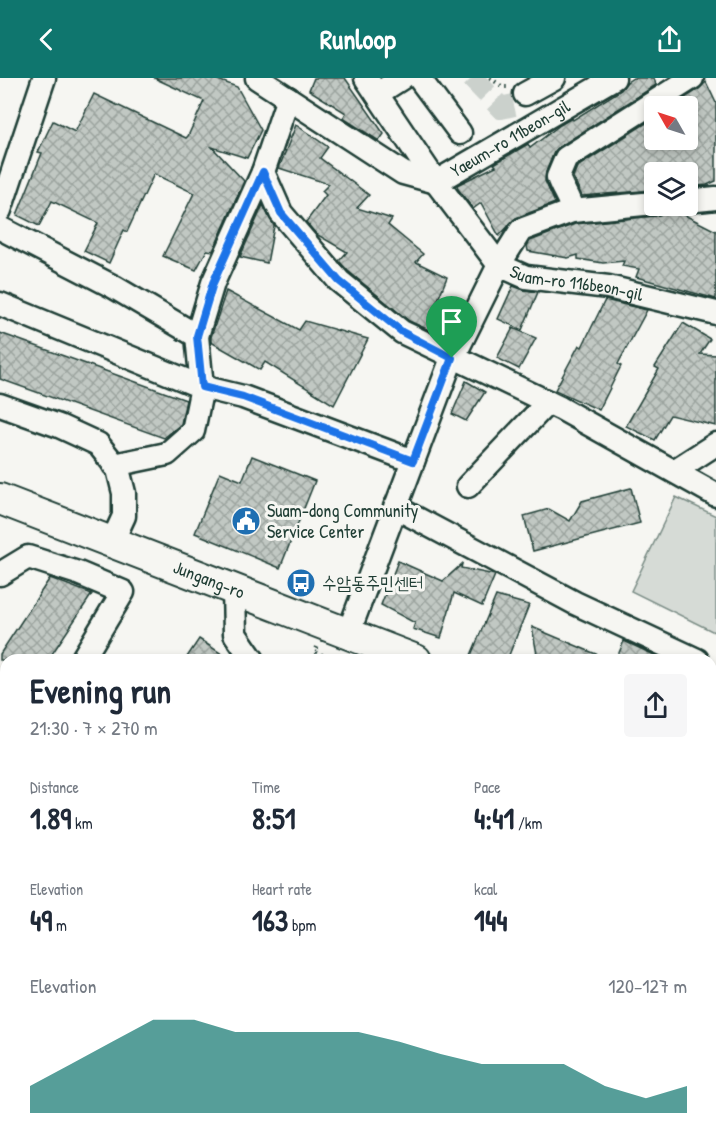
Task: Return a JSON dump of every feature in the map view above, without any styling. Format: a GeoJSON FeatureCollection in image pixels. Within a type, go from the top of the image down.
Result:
{"type":"FeatureCollection","features":[{"type":"Feature","properties":{"kind":"main road","name":"Jungang-ro"},"geometry":{"type":"LineString","coordinates":[[0,499],[400,654]]}},
{"type":"Feature","properties":{"kind":"street"},"geometry":{"type":"LineString","coordinates":[[0,210],[44,78]]}},
{"type":"Feature","properties":{"kind":"street"},"geometry":{"type":"LineString","coordinates":[[257,78],[403,173],[436,182]]}},
{"type":"Feature","properties":{"kind":"street"},"geometry":{"type":"LineString","coordinates":[[371,86],[402,78]]}},
{"type":"Feature","properties":{"kind":"street"},"geometry":{"type":"LineString","coordinates":[[419,78],[460,133]]}},
{"type":"Feature","properties":{"kind":"street"},"geometry":{"type":"LineString","coordinates":[[525,94],[554,78]]}},
{"type":"Feature","properties":{"kind":"street","name":"Yaeum-ro 11beon-gil"},"geometry":{"type":"LineString","coordinates":[[436,182],[614,78]]}},
{"type":"Feature","properties":{"kind":"street"},"geometry":{"type":"LineString","coordinates":[[572,211],[570,198],[561,186],[558,177],[566,158],[692,78]]}},
{"type":"Feature","properties":{"kind":"street","name":"Suam-ro 116beon-gil"},"geometry":{"type":"LineString","coordinates":[[371,86],[436,182],[499,265],[526,277],[608,287],[716,313]]}},
{"type":"Feature","properties":{"kind":"street"},"geometry":{"type":"LineString","coordinates":[[114,465],[167,454],[193,431],[202,387],[197,336],[213,283],[263,172],[288,98]]}},
{"type":"Feature","properties":{"kind":"street"},"geometry":{"type":"LineString","coordinates":[[263,172],[281,213],[339,281],[402,332],[452,358],[548,402],[716,495]]}},
{"type":"Feature","properties":{"kind":"street"},"geometry":{"type":"LineString","coordinates":[[698,200],[716,198]]}},
{"type":"Feature","properties":{"kind":"street"},"geometry":{"type":"LineString","coordinates":[[348,634],[452,358],[499,265],[521,230],[572,211],[644,204]]}},
{"type":"Feature","properties":{"kind":"street"},"geometry":{"type":"LineString","coordinates":[[0,228],[114,287],[197,336]]}},
{"type":"Feature","properties":{"kind":"street"},"geometry":{"type":"LineString","coordinates":[[0,304],[202,387],[243,397],[413,461]]}},
{"type":"Feature","properties":{"kind":"street"},"geometry":{"type":"LineString","coordinates":[[468,486],[548,402]]}},
{"type":"Feature","properties":{"kind":"street"},"geometry":{"type":"LineString","coordinates":[[0,405],[59,426],[98,444],[118,469],[124,493],[124,516],[112,542]]}},
{"type":"Feature","properties":{"kind":"street"},"geometry":{"type":"LineString","coordinates":[[674,471],[716,444]]}},
{"type":"Feature","properties":{"kind":"street"},"geometry":{"type":"LineString","coordinates":[[396,507],[575,603],[684,654]]}},
{"type":"Feature","properties":{"kind":"street"},"geometry":{"type":"LineString","coordinates":[[0,574],[28,557],[78,573],[123,592],[86,654]]}},
{"type":"Feature","properties":{"kind":"street"},"geometry":{"type":"LineString","coordinates":[[234,590],[236,634],[249,654]]}},
{"type":"Feature","properties":{"kind":"shaded area"},"geometry":{"type":"Polygon","coordinates":[[[676,497],[716,516],[716,633],[631,591],[676,497]]]}},
{"type":"Feature","properties":{"kind":"building"},"geometry":{"type":"Polygon","coordinates":[[[154,78],[213,78],[237,87],[261,130],[247,158],[212,147],[244,181],[213,251],[207,250],[196,270],[163,256],[194,193],[154,174],[127,232],[124,230],[109,263],[84,251],[98,223],[52,201],[39,226],[17,215],[42,153],[38,152],[53,121],[75,132],[94,94],[186,138],[188,136],[204,101],[154,78]]]}},
{"type":"Feature","properties":{"kind":"building"},"geometry":{"type":"Polygon","coordinates":[[[314,78],[345,78],[384,134],[379,141],[343,118],[346,113],[309,90],[314,78]]]}},
{"type":"Feature","properties":{"kind":"building"},"geometry":{"type":"Polygon","coordinates":[[[633,78],[654,78],[656,85],[554,152],[545,181],[555,203],[516,218],[499,236],[481,203],[473,209],[458,189],[457,185],[496,166],[494,164],[528,144],[530,148],[560,125],[572,118],[573,120],[621,90],[633,78]]]}},
{"type":"Feature","properties":{"kind":"building"},"geometry":{"type":"Polygon","coordinates":[[[706,82],[716,103],[716,181],[698,186],[698,162],[644,162],[644,191],[582,196],[573,177],[577,167],[644,124],[644,150],[698,150],[698,96],[688,96],[706,82]]]}},
{"type":"Feature","properties":{"kind":"building"},"geometry":{"type":"Polygon","coordinates":[[[296,125],[328,147],[320,158],[369,195],[357,208],[392,219],[388,225],[423,254],[416,262],[447,277],[435,307],[456,321],[450,334],[432,323],[429,330],[409,321],[339,261],[347,252],[316,234],[306,222],[326,195],[322,191],[329,184],[279,168],[296,125]]]}},
{"type":"Feature","properties":{"kind":"building"},"geometry":{"type":"Polygon","coordinates":[[[263,205],[274,226],[267,263],[240,257],[263,205]]]}},
{"type":"Feature","properties":{"kind":"building"},"geometry":{"type":"Polygon","coordinates":[[[655,216],[687,216],[716,231],[716,299],[636,277],[639,269],[622,266],[624,261],[603,263],[578,259],[578,255],[568,258],[528,251],[527,246],[530,241],[575,224],[655,216]]]}},
{"type":"Feature","properties":{"kind":"building"},"geometry":{"type":"Polygon","coordinates":[[[513,286],[538,292],[522,330],[498,319],[513,286]]]}},
{"type":"Feature","properties":{"kind":"building"},"geometry":{"type":"Polygon","coordinates":[[[226,291],[299,330],[305,321],[368,339],[334,405],[265,362],[260,370],[211,342],[226,291]]]}},
{"type":"Feature","properties":{"kind":"building"},"geometry":{"type":"Polygon","coordinates":[[[605,300],[647,310],[618,364],[621,366],[599,410],[555,390],[579,345],[582,347],[605,300]]]}},
{"type":"Feature","properties":{"kind":"building"},"geometry":{"type":"Polygon","coordinates":[[[683,323],[710,339],[700,354],[716,355],[716,426],[670,415],[655,440],[626,426],[659,369],[655,367],[683,323]]]}},
{"type":"Feature","properties":{"kind":"building"},"geometry":{"type":"Polygon","coordinates":[[[513,328],[536,338],[519,369],[497,358],[513,328]]]}},
{"type":"Feature","properties":{"kind":"building"},"geometry":{"type":"Polygon","coordinates":[[[0,333],[186,400],[181,424],[164,438],[0,379],[0,333]]]}},
{"type":"Feature","properties":{"kind":"building"},"geometry":{"type":"Polygon","coordinates":[[[466,381],[485,392],[466,421],[452,414],[466,381]]]}},
{"type":"Feature","properties":{"kind":"building"},"geometry":{"type":"Polygon","coordinates":[[[252,456],[315,481],[280,568],[195,533],[220,472],[242,481],[252,456]]]}},
{"type":"Feature","properties":{"kind":"building"},"geometry":{"type":"Polygon","coordinates":[[[631,488],[640,523],[533,551],[524,516],[549,509],[570,521],[582,501],[631,488]]]}},
{"type":"Feature","properties":{"kind":"building"},"geometry":{"type":"Polygon","coordinates":[[[398,561],[443,581],[462,564],[461,568],[495,575],[482,606],[454,593],[441,638],[413,629],[415,623],[381,605],[398,561]]]}},
{"type":"Feature","properties":{"kind":"building"},"geometry":{"type":"Polygon","coordinates":[[[50,578],[92,594],[52,654],[0,654],[50,578]]]}},
{"type":"Feature","properties":{"kind":"building"},"geometry":{"type":"Polygon","coordinates":[[[496,596],[529,605],[509,654],[472,654],[496,596]]]}},
{"type":"Feature","properties":{"kind":"building"},"geometry":{"type":"Polygon","coordinates":[[[532,627],[596,654],[537,654],[532,627]]]}},
{"type":"Feature","properties":{"kind":"building"},"geometry":{"type":"Polygon","coordinates":[[[199,639],[222,654],[189,654],[199,639]]]}},
{"type":"Feature","properties":{"kind":"building"},"geometry":{"type":"Polygon","coordinates":[[[624,641],[652,654],[619,654],[624,641]]]}},
{"type":"Feature","properties":{"kind":"tunnel"},"geometry":{"type":"LineString","coordinates":[[472,78],[501,108],[518,104]]}},
{"type":"Feature","properties":{"kind":"place","name":"Suam-dong Community Service Center"},"geometry":{"type":"Point","coordinates":[246,521]}},
{"type":"Feature","properties":{"kind":"place","name":"수암동주민센터"},"geometry":{"type":"Point","coordinates":[301,583]}},
{"type":"Feature","properties":{"kind":"route"},"geometry":{"type":"LineString","coordinates":[[263,172],[281,213],[339,281],[402,332],[452,358],[413,461],[243,397],[202,387],[197,336],[213,283],[263,172]]}}]}
